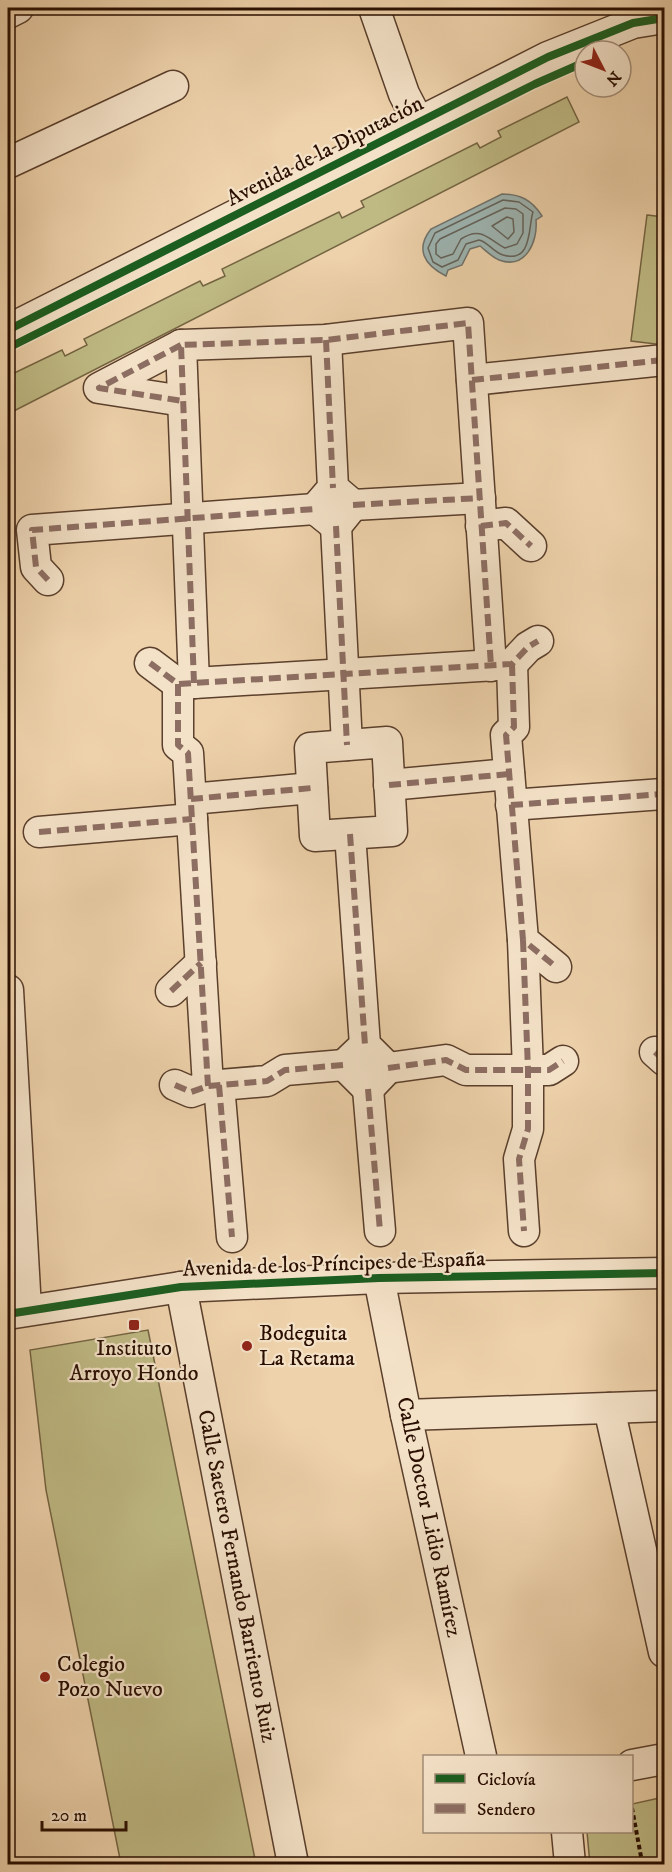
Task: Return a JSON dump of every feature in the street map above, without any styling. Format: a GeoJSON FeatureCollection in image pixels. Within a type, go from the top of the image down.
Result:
{"type":"FeatureCollection","features":[{"type":"Feature","properties":{"kind":"street"},"geometry":{"type":"LineString","coordinates":[[8,13],[18,8]]}},
{"type":"Feature","properties":{"kind":"street"},"geometry":{"type":"LineString","coordinates":[[374,8],[404,94],[419,123]]}},
{"type":"Feature","properties":{"kind":"street","name":"Avenida de la Diputación"},"geometry":{"type":"LineString","coordinates":[[8,330],[548,57],[633,23],[664,18]]}},
{"type":"Feature","properties":{"kind":"street"},"geometry":{"type":"LineString","coordinates":[[8,163],[173,86]]}},
{"type":"Feature","properties":{"kind":"street"},"geometry":{"type":"LineString","coordinates":[[183,401],[99,388],[181,345],[326,340],[468,323],[481,512],[501,665],[514,727],[506,735],[524,940],[528,1129],[519,1159],[524,1231]]}},
{"type":"Feature","properties":{"kind":"street"},"geometry":{"type":"LineString","coordinates":[[326,340],[347,745]]}},
{"type":"Feature","properties":{"kind":"street"},"geometry":{"type":"LineString","coordinates":[[181,345],[188,518],[186,683],[178,745],[188,753],[201,963],[232,1237]]}},
{"type":"Feature","properties":{"kind":"street"},"geometry":{"type":"LineString","coordinates":[[472,380],[664,360]]}},
{"type":"Feature","properties":{"kind":"street"},"geometry":{"type":"LineString","coordinates":[[48,580],[36,567],[32,530],[334,507],[481,512],[506,523],[531,546]]}},
{"type":"Feature","properties":{"kind":"street"},"geometry":{"type":"LineString","coordinates":[[150,663],[186,683],[501,665],[538,641]]}},
{"type":"Feature","properties":{"kind":"street"},"geometry":{"type":"LineString","coordinates":[[387,742],[389,785],[392,831],[315,836],[310,748],[387,742]]}},
{"type":"Feature","properties":{"kind":"street"},"geometry":{"type":"LineString","coordinates":[[389,785],[509,774]]}},
{"type":"Feature","properties":{"kind":"street"},"geometry":{"type":"LineString","coordinates":[[39,832],[312,788]]}},
{"type":"Feature","properties":{"kind":"street"},"geometry":{"type":"LineString","coordinates":[[511,805],[663,794]]}},
{"type":"Feature","properties":{"kind":"street"},"geometry":{"type":"LineString","coordinates":[[350,834],[354,1055],[368,1089],[380,1231]]}},
{"type":"Feature","properties":{"kind":"street"},"geometry":{"type":"LineString","coordinates":[[524,940],[556,967]]}},
{"type":"Feature","properties":{"kind":"street"},"geometry":{"type":"LineString","coordinates":[[171,991],[201,963]]}},
{"type":"Feature","properties":{"kind":"street"},"geometry":{"type":"LineString","coordinates":[[8,990],[17,1312]]}},
{"type":"Feature","properties":{"kind":"street"},"geometry":{"type":"LineString","coordinates":[[175,1085],[190,1092],[214,1086],[267,1081],[285,1070],[354,1055],[388,1068],[446,1060],[466,1070],[549,1070],[563,1061]]}},
{"type":"Feature","properties":{"kind":"street"},"geometry":{"type":"LineString","coordinates":[[368,1089],[388,1068]]}},
{"type":"Feature","properties":{"kind":"street","name":"Avenida de los Príncipes de España"},"geometry":{"type":"LineString","coordinates":[[17,1312],[181,1287],[379,1278],[664,1273]]}},
{"type":"Feature","properties":{"kind":"street","name":"Calle Doctor Lidio Ramírez"},"geometry":{"type":"LineString","coordinates":[[379,1278],[406,1416],[481,1755]]}},
{"type":"Feature","properties":{"kind":"street","name":"Calle Saetero Fernando Barriento Ruiz"},"geometry":{"type":"LineString","coordinates":[[181,1287],[293,1864]]}},
{"type":"Feature","properties":{"kind":"street"},"geometry":{"type":"LineString","coordinates":[[406,1416],[664,1406]]}},
{"type":"Feature","properties":{"kind":"street"},"geometry":{"type":"LineString","coordinates":[[609,1408],[664,1652]]}},
{"type":"Feature","properties":{"kind":"street"},"geometry":{"type":"LineString","coordinates":[[633,1765],[664,1759]]}},
{"type":"Feature","properties":{"kind":"street"},"geometry":{"type":"LineString","coordinates":[[567,1833],[570,1864]]}},
{"type":"Feature","properties":{"kind":"path"},"geometry":{"type":"LineString","coordinates":[[633,1813],[642,1862]]}},
{"type":"Feature","properties":{"kind":"path"},"geometry":{"type":"LineString","coordinates":[[635,1864],[642,1862],[655,1864]]}},
{"type":"Feature","properties":{"kind":"shaded area"},"geometry":{"type":"Polygon","coordinates":[[[567,97],[579,122],[8,414],[8,376],[62,350],[65,356],[87,345],[84,339],[200,281],[203,286],[225,276],[222,269],[339,212],[342,218],[364,207],[361,201],[477,143],[480,148],[501,137],[498,131],[567,97]]]}},
{"type":"Feature","properties":{"kind":"shaded area"},"geometry":{"type":"Polygon","coordinates":[[[647,215],[664,217],[664,345],[631,341],[647,215]]]}},
{"type":"Feature","properties":{"kind":"shaded area"},"geometry":{"type":"Polygon","coordinates":[[[148,1330],[256,1864],[121,1864],[46,1490],[30,1350],[148,1330]]]}},
{"type":"Feature","properties":{"kind":"shaded area"},"geometry":{"type":"Polygon","coordinates":[[[664,1797],[664,1864],[590,1864],[587,1833],[633,1833],[633,1804],[664,1797]]]}},
{"type":"Feature","properties":{"kind":"water"},"geometry":{"type":"Polygon","coordinates":[[[502,194],[525,199],[542,216],[536,220],[535,237],[523,257],[508,262],[499,260],[480,246],[470,249],[462,265],[448,270],[446,276],[427,262],[423,250],[426,236],[431,229],[502,194]]]}},
{"type":"Feature","properties":{"kind":"marked path"},"geometry":{"type":"LineString","coordinates":[[194,683],[181,345],[326,340],[468,323],[491,666]]}},
{"type":"Feature","properties":{"kind":"marked path"},"geometry":{"type":"LineString","coordinates":[[326,340],[333,488]]}},
{"type":"Feature","properties":{"kind":"marked path"},"geometry":{"type":"LineString","coordinates":[[181,345],[99,388],[183,401]]}},
{"type":"Feature","properties":{"kind":"marked path"},"geometry":{"type":"LineString","coordinates":[[472,380],[664,360]]}},
{"type":"Feature","properties":{"kind":"marked path"},"geometry":{"type":"LineString","coordinates":[[353,505],[480,498]]}},
{"type":"Feature","properties":{"kind":"marked path"},"geometry":{"type":"LineString","coordinates":[[48,580],[36,567],[32,530],[315,509]]}},
{"type":"Feature","properties":{"kind":"marked path"},"geometry":{"type":"LineString","coordinates":[[481,526],[506,523],[531,546]]}},
{"type":"Feature","properties":{"kind":"marked path"},"geometry":{"type":"LineString","coordinates":[[336,526],[347,745]]}},
{"type":"Feature","properties":{"kind":"marked path"},"geometry":{"type":"LineString","coordinates":[[150,663],[178,684],[512,664],[528,647],[538,641]]}},
{"type":"Feature","properties":{"kind":"marked path"},"geometry":{"type":"LineString","coordinates":[[512,664],[514,727],[506,735],[523,940],[556,967]]}},
{"type":"Feature","properties":{"kind":"marked path"},"geometry":{"type":"LineString","coordinates":[[178,684],[178,745],[188,753],[208,1086]]}},
{"type":"Feature","properties":{"kind":"marked path"},"geometry":{"type":"LineString","coordinates":[[389,785],[509,774]]}},
{"type":"Feature","properties":{"kind":"marked path"},"geometry":{"type":"LineString","coordinates":[[191,799],[312,788]]}},
{"type":"Feature","properties":{"kind":"marked path"},"geometry":{"type":"LineString","coordinates":[[511,805],[663,794]]}},
{"type":"Feature","properties":{"kind":"marked path"},"geometry":{"type":"LineString","coordinates":[[39,832],[192,819]]}},
{"type":"Feature","properties":{"kind":"marked path"},"geometry":{"type":"LineString","coordinates":[[350,834],[365,1045]]}},
{"type":"Feature","properties":{"kind":"marked path"},"geometry":{"type":"LineString","coordinates":[[523,940],[528,1129],[519,1159],[524,1231]]}},
{"type":"Feature","properties":{"kind":"marked path"},"geometry":{"type":"LineString","coordinates":[[171,991],[201,963]]}},
{"type":"Feature","properties":{"kind":"marked path"},"geometry":{"type":"LineString","coordinates":[[655,1052],[664,1060]]}},
{"type":"Feature","properties":{"kind":"marked path"},"geometry":{"type":"LineString","coordinates":[[388,1068],[446,1060],[466,1070],[549,1070],[563,1061]]}},
{"type":"Feature","properties":{"kind":"marked path"},"geometry":{"type":"LineString","coordinates":[[175,1085],[191,1092],[208,1086],[267,1081],[285,1070],[344,1065]]}},
{"type":"Feature","properties":{"kind":"marked path"},"geometry":{"type":"LineString","coordinates":[[219,1085],[232,1237]]}},
{"type":"Feature","properties":{"kind":"marked path"},"geometry":{"type":"LineString","coordinates":[[368,1089],[380,1231]]}},
{"type":"Feature","properties":{"kind":"cycle path"},"geometry":{"type":"LineString","coordinates":[[8,330],[548,57],[633,23],[664,18]]}},
{"type":"Feature","properties":{"kind":"cycle path"},"geometry":{"type":"LineString","coordinates":[[8,348],[535,84],[573,67]]}},
{"type":"Feature","properties":{"kind":"cycle path"},"geometry":{"type":"LineString","coordinates":[[8,1314],[181,1287],[379,1278],[664,1273]]}},
{"type":"Feature","properties":{"kind":"place","name":"Instituto Arroyo Hondo"},"geometry":{"type":"Point","coordinates":[134,1325]}},
{"type":"Feature","properties":{"kind":"place","name":"Bodeguita La Retama"},"geometry":{"type":"Point","coordinates":[247,1346]}},
{"type":"Feature","properties":{"kind":"place","name":"Colegio Pozo Nuevo"},"geometry":{"type":"Point","coordinates":[45,1677]}}]}
